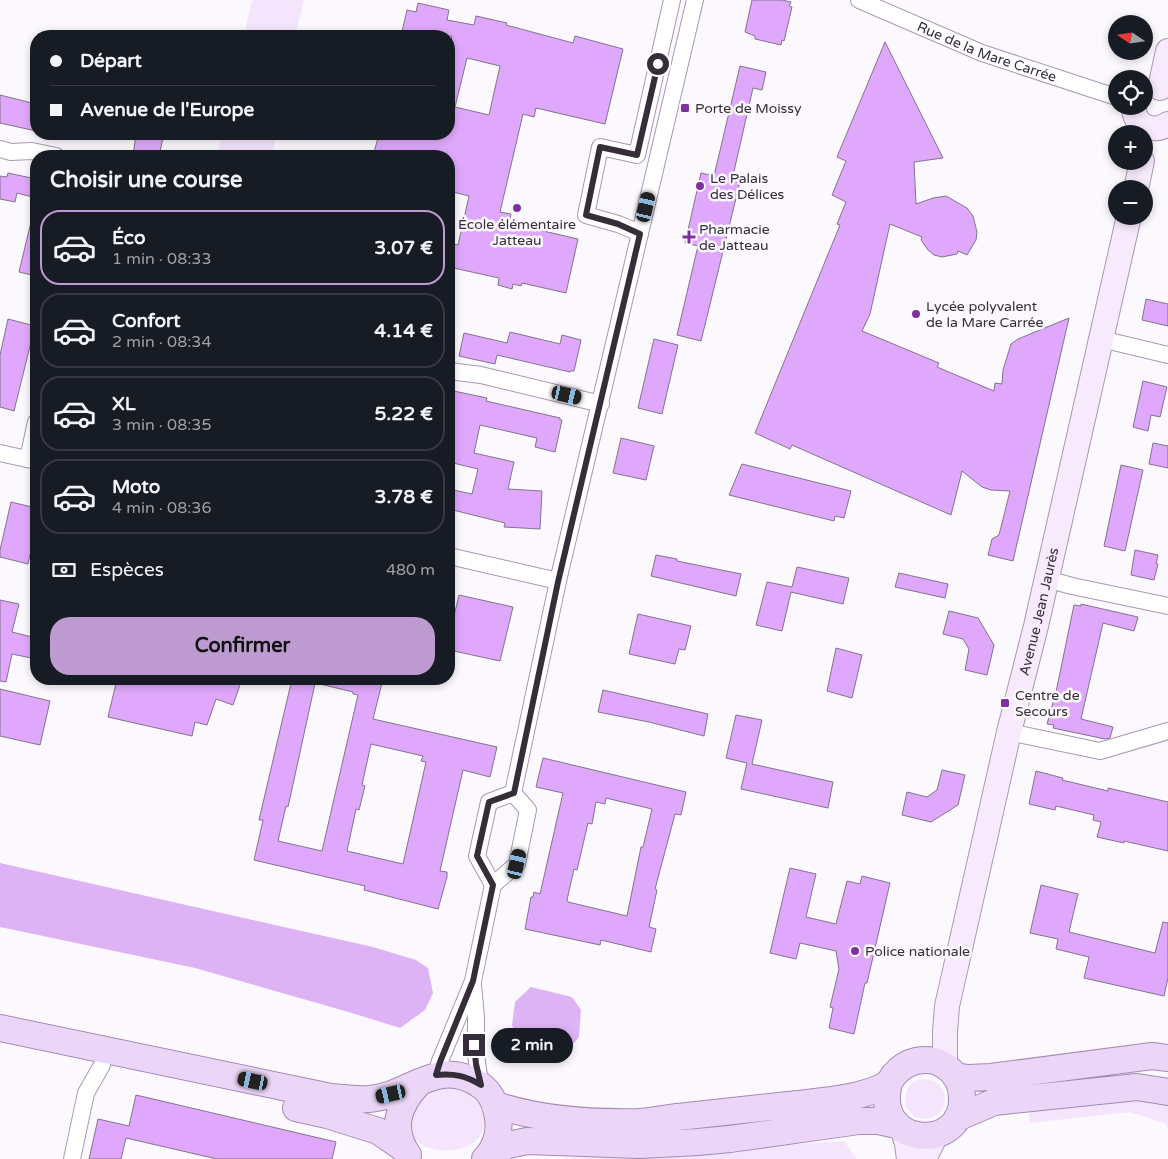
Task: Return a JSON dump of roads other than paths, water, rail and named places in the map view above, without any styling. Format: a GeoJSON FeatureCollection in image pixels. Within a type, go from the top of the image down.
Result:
{"type":"FeatureCollection","features":[{"type":"Feature","properties":{"kind":"main road"},"geometry":{"type":"LineString","coordinates":[[0,1028],[331,1097],[369,1100],[391,1094],[427,1079],[452,1074],[468,1077],[488,1095],[528,1114],[566,1120],[639,1122],[728,1113],[855,1096],[889,1083]]}},
{"type":"Feature","properties":{"kind":"main road"},"geometry":{"type":"LineString","coordinates":[[0,1042],[328,1114],[378,1131],[407,1153]]}},
{"type":"Feature","properties":{"kind":"main road"},"geometry":{"type":"LineString","coordinates":[[900,1128],[890,1116],[886,1094],[889,1083],[901,1068],[918,1060],[937,1062],[950,1071],[968,1078],[991,1077],[1152,1056],[1168,1058]]}},
{"type":"Feature","properties":{"kind":"main road"},"geometry":{"type":"LineString","coordinates":[[950,1071],[962,1092],[958,1118]]}},
{"type":"Feature","properties":{"kind":"main road"},"geometry":{"type":"LineString","coordinates":[[407,1153],[398,1131],[399,1113],[406,1097],[427,1079]]}},
{"type":"Feature","properties":{"kind":"main road"},"geometry":{"type":"LineString","coordinates":[[487,1157],[508,1145],[527,1141],[640,1145],[730,1139],[859,1121],[878,1121],[900,1128],[913,1135],[925,1137],[936,1135],[952,1125],[958,1118],[994,1102],[1137,1087],[1168,1092]]}},
{"type":"Feature","properties":{"kind":"main road"},"geometry":{"type":"LineString","coordinates":[[487,1157],[497,1140],[500,1122],[488,1095]]}},
{"type":"Feature","properties":{"kind":"street"},"geometry":{"type":"LineString","coordinates":[[640,234],[618,224],[586,215],[600,147],[637,155],[672,0]]}},
{"type":"Feature","properties":{"kind":"street"},"geometry":{"type":"LineString","coordinates":[[514,793],[558,582],[695,0]]}},
{"type":"Feature","properties":{"kind":"street","name":"Rue de la Mare Carrée"},"geometry":{"type":"LineString","coordinates":[[859,0],[982,53],[1108,94]]}},
{"type":"Feature","properties":{"kind":"street"},"geometry":{"type":"LineString","coordinates":[[1157,90],[1168,52]]}},
{"type":"Feature","properties":{"kind":"street"},"geometry":{"type":"LineString","coordinates":[[1135,115],[1138,122],[1159,126],[1153,137]]}},
{"type":"Feature","properties":{"kind":"street"},"geometry":{"type":"LineString","coordinates":[[0,150],[11,152],[30,150]]}},
{"type":"Feature","properties":{"kind":"street","name":"Avenue Jean Jaurès"},"geometry":{"type":"LineString","coordinates":[[950,1071],[945,1032],[947,1006],[1009,732],[1047,579],[1127,225]]}},
{"type":"Feature","properties":{"kind":"street"},"geometry":{"type":"LineString","coordinates":[[1101,339],[1168,355]]}},
{"type":"Feature","properties":{"kind":"street"},"geometry":{"type":"LineString","coordinates":[[455,372],[481,375],[601,404]]}},
{"type":"Feature","properties":{"kind":"street"},"geometry":{"type":"LineString","coordinates":[[0,453],[30,460]]}},
{"type":"Feature","properties":{"kind":"street"},"geometry":{"type":"LineString","coordinates":[[455,557],[558,582]]}},
{"type":"Feature","properties":{"kind":"street"},"geometry":{"type":"LineString","coordinates":[[1047,579],[1168,606]]}},
{"type":"Feature","properties":{"kind":"street"},"geometry":{"type":"LineString","coordinates":[[1009,732],[1100,751],[1168,731]]}},
{"type":"Feature","properties":{"kind":"street"},"geometry":{"type":"LineString","coordinates":[[427,1079],[440,1062],[473,981],[493,885],[517,864],[528,810],[514,793]]}},
{"type":"Feature","properties":{"kind":"street"},"geometry":{"type":"LineString","coordinates":[[493,885],[477,856],[489,802],[514,793]]}},
{"type":"Feature","properties":{"kind":"street"},"geometry":{"type":"LineString","coordinates":[[473,981],[476,1020],[474,1045],[476,1064],[488,1095]]}},
{"type":"Feature","properties":{"kind":"street","name":"Avenue Jean Jaurès"},"geometry":{"type":"LineString","coordinates":[[918,1060],[936,1030],[947,1006]]}},
{"type":"Feature","properties":{"kind":"street"},"geometry":{"type":"LineString","coordinates":[[72,1159],[86,1093],[102,1065]]}},
{"type":"Feature","properties":{"kind":"street"},"geometry":{"type":"LineString","coordinates":[[900,1128],[908,1144],[909,1159]]}},
{"type":"Feature","properties":{"kind":"street"},"geometry":{"type":"LineString","coordinates":[[924,1159],[936,1135]]}},
{"type":"Feature","properties":{"kind":"place","name":"Porte de Moissy"},"geometry":{"type":"Point","coordinates":[685,108]}},
{"type":"Feature","properties":{"kind":"place","name":"Le Palais des Délices"},"geometry":{"type":"Point","coordinates":[700,186]}},
{"type":"Feature","properties":{"kind":"place","name":"École élémentaire Jatteau"},"geometry":{"type":"Point","coordinates":[517,208]}},
{"type":"Feature","properties":{"kind":"place","name":"Pharmacie de Jatteau"},"geometry":{"type":"Point","coordinates":[689,237]}},
{"type":"Feature","properties":{"kind":"place","name":"Lycée polyvalent de la Mare Carrée"},"geometry":{"type":"Point","coordinates":[916,314]}},
{"type":"Feature","properties":{"kind":"place","name":"Centre de Secours"},"geometry":{"type":"Point","coordinates":[1005,703]}},
{"type":"Feature","properties":{"kind":"place","name":"Police nationale"},"geometry":{"type":"Point","coordinates":[855,951]}}]}
